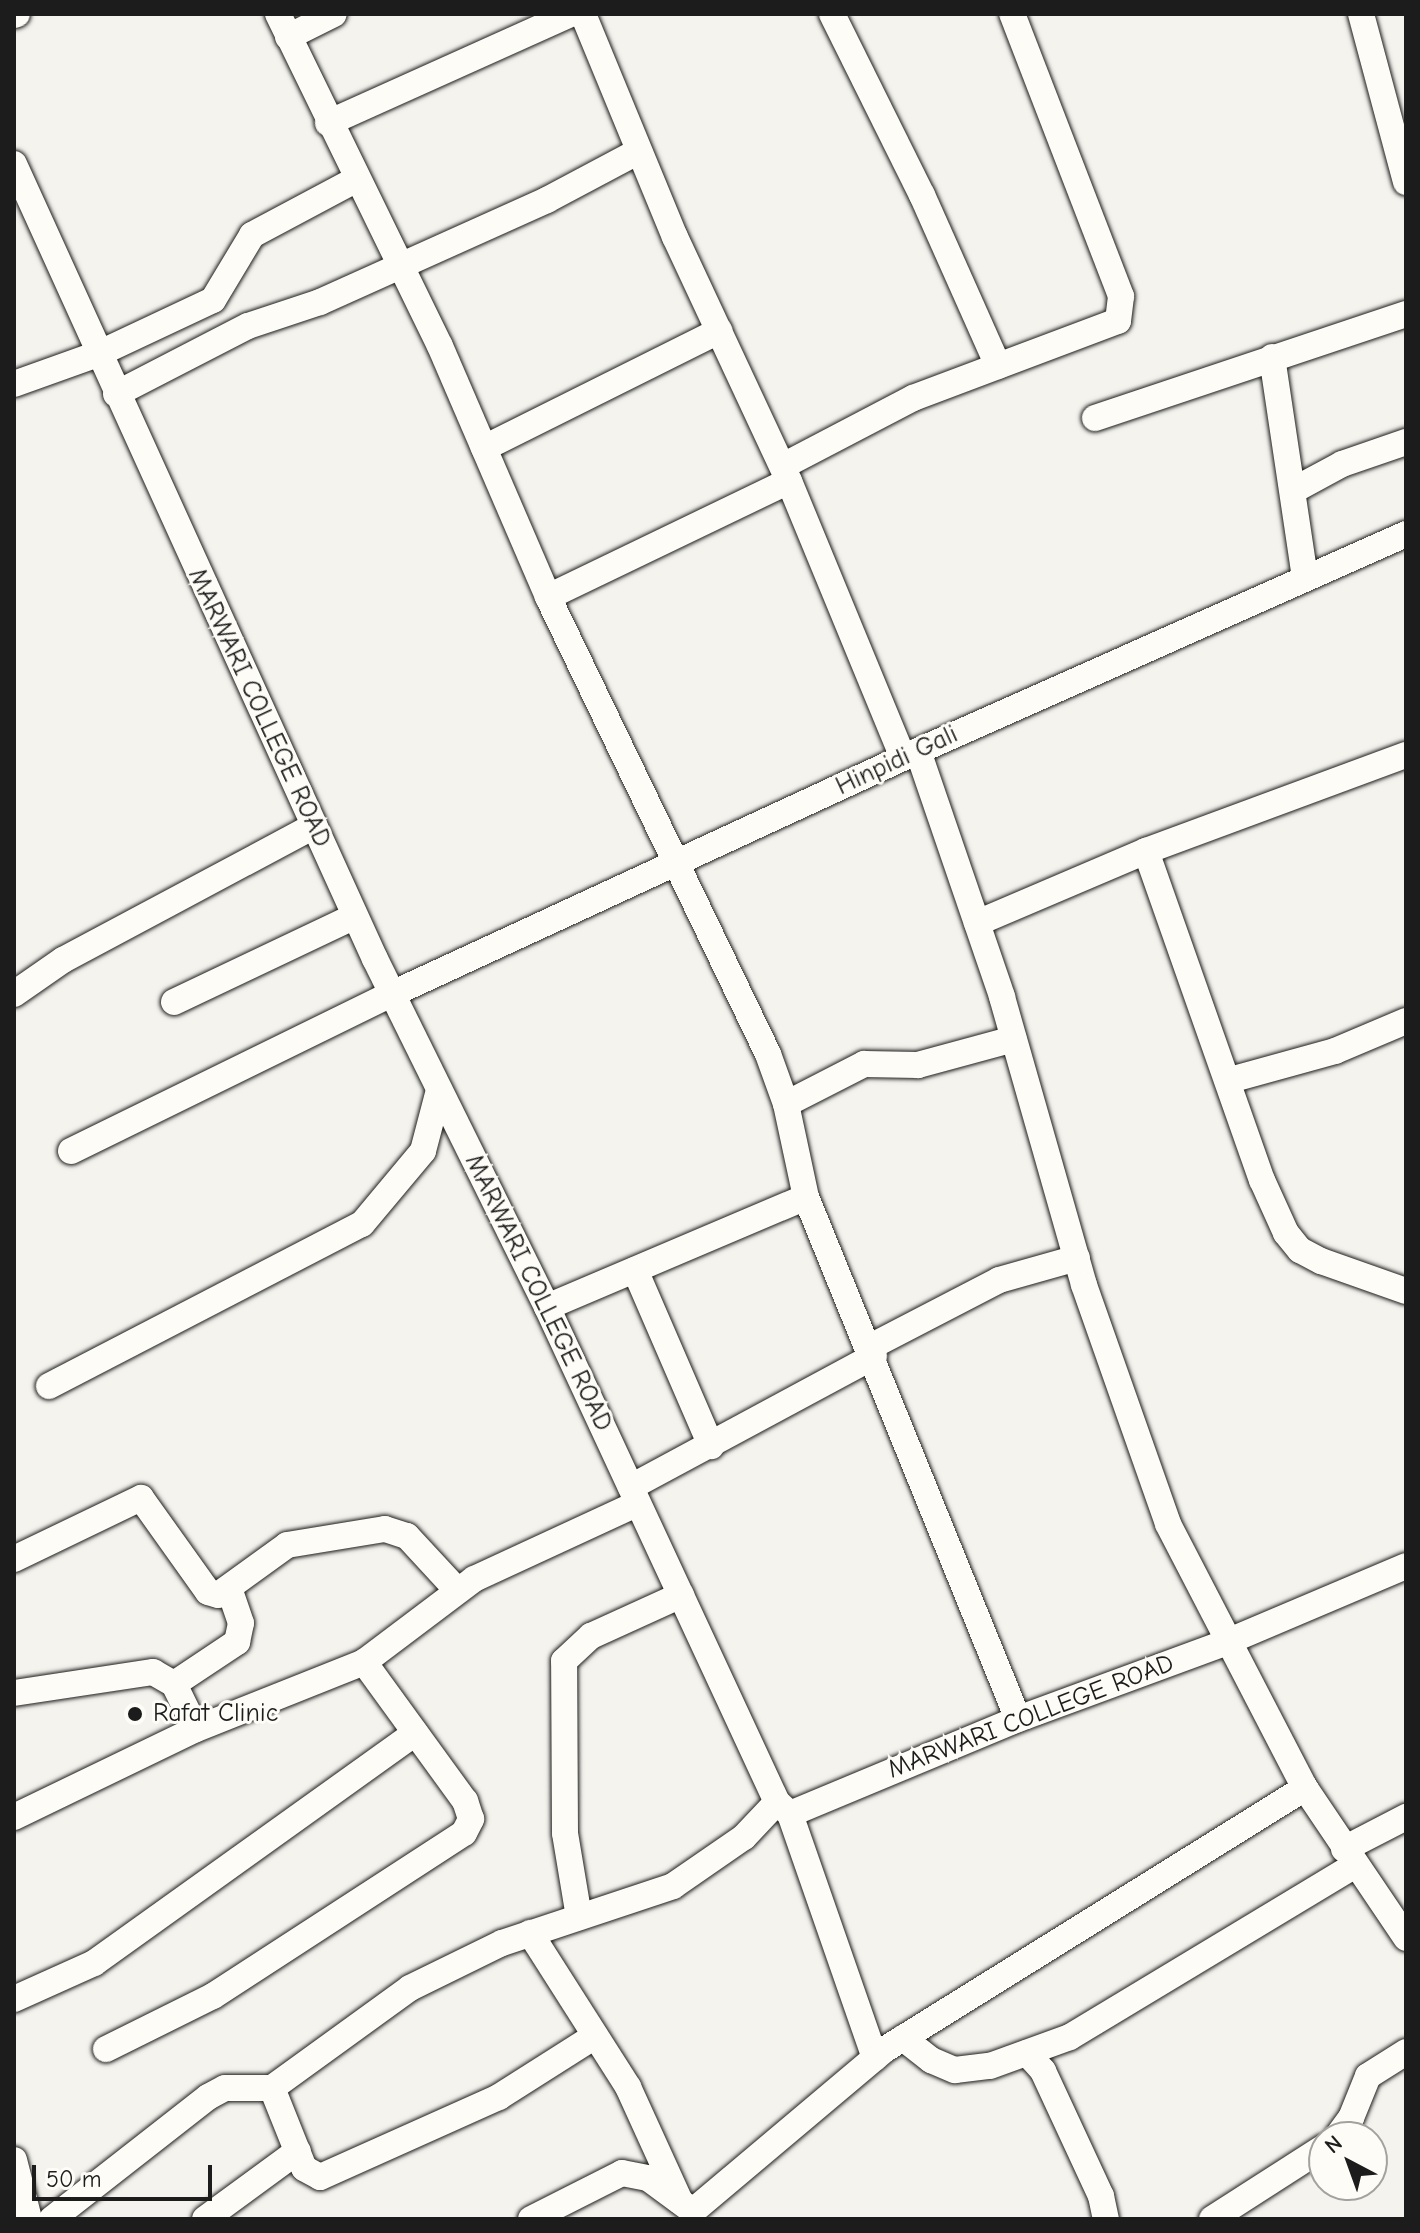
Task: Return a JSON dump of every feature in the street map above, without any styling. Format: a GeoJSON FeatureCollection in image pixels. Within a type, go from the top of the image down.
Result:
{"type":"FeatureCollection","features":[{"type":"Feature","properties":{"kind":"street"},"geometry":{"type":"LineString","coordinates":[[334,14],[283,25],[328,123],[401,267],[548,597],[768,1054],[786,1104],[806,1197],[872,1351],[1018,1719]]}},
{"type":"Feature","properties":{"kind":"street"},"geometry":{"type":"LineString","coordinates":[[328,123],[360,113],[571,14]]}},
{"type":"Feature","properties":{"kind":"street"},"geometry":{"type":"LineString","coordinates":[[583,14],[639,151],[910,754],[977,923],[1077,1258],[1151,1482],[1227,1642],[1305,1788],[1406,1938]]}},
{"type":"Feature","properties":{"kind":"street"},"geometry":{"type":"LineString","coordinates":[[832,14],[998,366]]}},
{"type":"Feature","properties":{"kind":"street"},"geometry":{"type":"LineString","coordinates":[[548,597],[786,473],[913,398],[1109,327],[1122,310],[1012,14]]}},
{"type":"Feature","properties":{"kind":"street"},"geometry":{"type":"LineString","coordinates":[[1361,14],[1406,182]]}},
{"type":"Feature","properties":{"kind":"street"},"geometry":{"type":"LineString","coordinates":[[116,394],[248,326],[401,267],[639,151]]}},
{"type":"Feature","properties":{"kind":"street","name":"MARWARI COLLEGE ROAD"},"geometry":{"type":"LineString","coordinates":[[14,164],[355,916],[547,1307],[783,1808],[1227,1642],[1406,1566]]}},
{"type":"Feature","properties":{"kind":"street"},"geometry":{"type":"LineString","coordinates":[[14,384],[98,354],[213,300],[252,235],[357,179]]}},
{"type":"Feature","properties":{"kind":"street"},"geometry":{"type":"LineString","coordinates":[[1095,418],[1406,314]]}},
{"type":"Feature","properties":{"kind":"street"},"geometry":{"type":"LineString","coordinates":[[484,448],[719,331]]}},
{"type":"Feature","properties":{"kind":"street"},"geometry":{"type":"LineString","coordinates":[[1272,357],[1305,579]]}},
{"type":"Feature","properties":{"kind":"street"},"geometry":{"type":"LineString","coordinates":[[1294,490],[1342,464],[1406,442]]}},
{"type":"Feature","properties":{"kind":"street","name":"Hinpidi Gali"},"geometry":{"type":"LineString","coordinates":[[71,1151],[392,994],[910,754],[1406,534]]}},
{"type":"Feature","properties":{"kind":"street"},"geometry":{"type":"LineString","coordinates":[[977,923],[1146,851],[1406,755]]}},
{"type":"Feature","properties":{"kind":"street"},"geometry":{"type":"LineString","coordinates":[[14,994],[63,960],[314,826]]}},
{"type":"Feature","properties":{"kind":"street"},"geometry":{"type":"LineString","coordinates":[[1146,851],[1272,1205],[1300,1250],[1406,1291]]}},
{"type":"Feature","properties":{"kind":"street"},"geometry":{"type":"LineString","coordinates":[[174,1002],[355,916]]}},
{"type":"Feature","properties":{"kind":"street"},"geometry":{"type":"LineString","coordinates":[[1230,1080],[1335,1051],[1406,1021]]}},
{"type":"Feature","properties":{"kind":"street"},"geometry":{"type":"LineString","coordinates":[[786,1104],[876,1061],[918,1065],[1014,1039]]}},
{"type":"Feature","properties":{"kind":"street"},"geometry":{"type":"LineString","coordinates":[[49,1386],[362,1224],[423,1151],[439,1090]]}},
{"type":"Feature","properties":{"kind":"street"},"geometry":{"type":"LineString","coordinates":[[547,1307],[806,1197]]}},
{"type":"Feature","properties":{"kind":"street"},"geometry":{"type":"LineString","coordinates":[[14,1817],[196,1729],[364,1662],[457,1590],[634,1495],[872,1351],[999,1280],[1077,1258]]}},
{"type":"Feature","properties":{"kind":"street"},"geometry":{"type":"LineString","coordinates":[[635,1270],[711,1446]]}},
{"type":"Feature","properties":{"kind":"street"},"geometry":{"type":"LineString","coordinates":[[14,1559],[141,1498],[208,1592],[218,1595],[230,1591],[287,1545],[385,1529],[407,1536],[457,1590]]}},
{"type":"Feature","properties":{"kind":"street"},"geometry":{"type":"LineString","coordinates":[[174,1684],[237,1642],[241,1623],[230,1591]]}},
{"type":"Feature","properties":{"kind":"street"},"geometry":{"type":"LineString","coordinates":[[579,1917],[565,1833],[564,1661],[591,1636],[681,1595]]}},
{"type":"Feature","properties":{"kind":"street"},"geometry":{"type":"LineString","coordinates":[[106,2049],[213,1996],[464,1833],[471,1819],[465,1801],[364,1662]]}},
{"type":"Feature","properties":{"kind":"street"},"geometry":{"type":"LineString","coordinates":[[14,1693],[153,1672],[174,1684],[196,1729]]}},
{"type":"Feature","properties":{"kind":"street"},"geometry":{"type":"LineString","coordinates":[[14,1999],[94,1963],[415,1733]]}},
{"type":"Feature","properties":{"kind":"street"},"geometry":{"type":"LineString","coordinates":[[695,2213],[875,2058],[903,2038],[1305,1788]]}},
{"type":"Feature","properties":{"kind":"street"},"geometry":{"type":"LineString","coordinates":[[52,2219],[208,2097],[225,2088],[272,2088],[381,2004],[530,1933],[673,1886],[783,1808],[875,2058]]}},
{"type":"Feature","properties":{"kind":"street"},"geometry":{"type":"LineString","coordinates":[[903,2038],[931,2060],[955,2070],[1027,2053],[1089,2028],[1406,1817]]}},
{"type":"Feature","properties":{"kind":"street"},"geometry":{"type":"LineString","coordinates":[[530,1933],[628,2087],[695,2213]]}},
{"type":"Feature","properties":{"kind":"street"},"geometry":{"type":"LineString","coordinates":[[272,2088],[304,2168],[320,2177],[339,2172],[499,2097],[595,2036]]}},
{"type":"Feature","properties":{"kind":"street"},"geometry":{"type":"LineString","coordinates":[[1349,2121],[1368,2076],[1406,2052]]}},
{"type":"Feature","properties":{"kind":"street"},"geometry":{"type":"LineString","coordinates":[[1027,2053],[1052,2091],[1101,2196],[1106,2219]]}},
{"type":"Feature","properties":{"kind":"street"},"geometry":{"type":"LineString","coordinates":[[205,2219],[298,2151]]}},
{"type":"Feature","properties":{"kind":"street"},"geometry":{"type":"LineString","coordinates":[[1212,2219],[1308,2157]]}},
{"type":"Feature","properties":{"kind":"street"},"geometry":{"type":"LineString","coordinates":[[14,2160],[29,2219]]}},
{"type":"Feature","properties":{"kind":"street"},"geometry":{"type":"LineString","coordinates":[[531,2219],[622,2173],[648,2178],[695,2213]]}},
{"type":"Feature","properties":{"kind":"place","name":"Rafat Clinic"},"geometry":{"type":"Point","coordinates":[135,1714]}}]}
